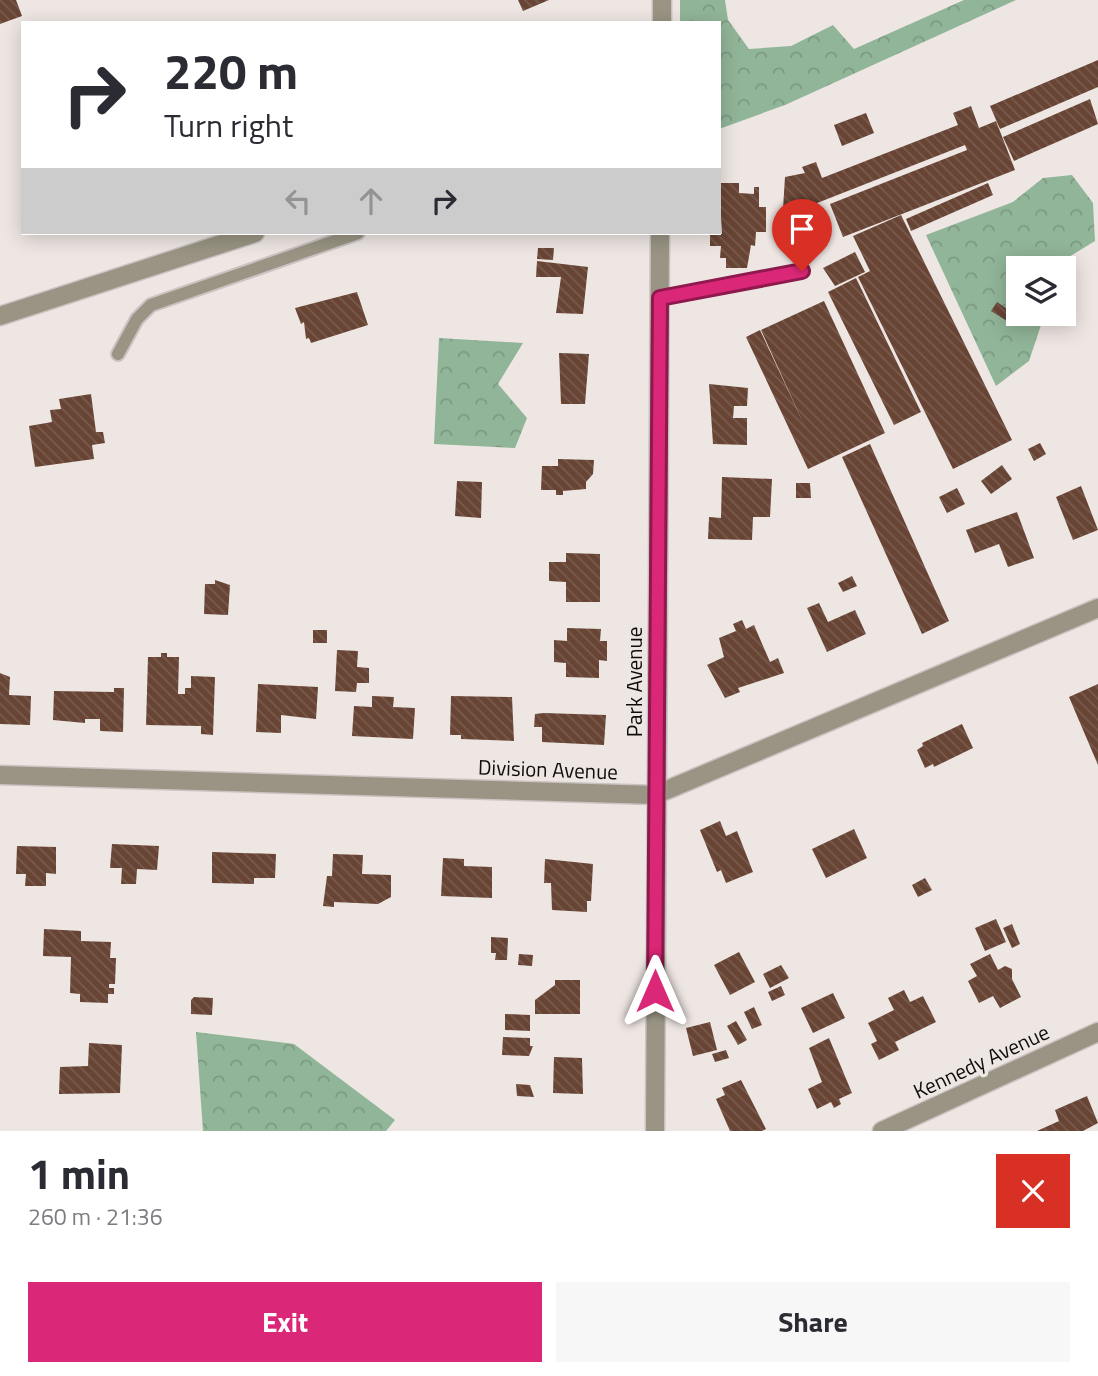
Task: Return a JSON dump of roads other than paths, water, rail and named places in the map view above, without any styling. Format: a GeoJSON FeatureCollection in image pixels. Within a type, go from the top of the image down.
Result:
{"type":"FeatureCollection","features":[{"type":"Feature","properties":{"kind":"street"},"geometry":{"type":"LineString","coordinates":[[662,0],[662,21]]}},
{"type":"Feature","properties":{"kind":"street"},"geometry":{"type":"LineString","coordinates":[[0,316],[249,235]]}},
{"type":"Feature","properties":{"kind":"street","name":"Park Avenue"},"geometry":{"type":"LineString","coordinates":[[655,1131],[660,235]]}},
{"type":"Feature","properties":{"kind":"street","name":"Division Avenue"},"geometry":{"type":"LineString","coordinates":[[0,775],[656,795],[1098,608]]}},
{"type":"Feature","properties":{"kind":"street","name":"Kennedy Avenue"},"geometry":{"type":"LineString","coordinates":[[882,1131],[1098,1032]]}},
{"type":"Feature","properties":{"kind":"lane"},"geometry":{"type":"LineString","coordinates":[[118,354],[137,319],[151,305],[353,235]]}},
{"type":"Feature","properties":{"kind":"lane"},"geometry":{"type":"LineString","coordinates":[[660,298],[802,271]]}}]}
